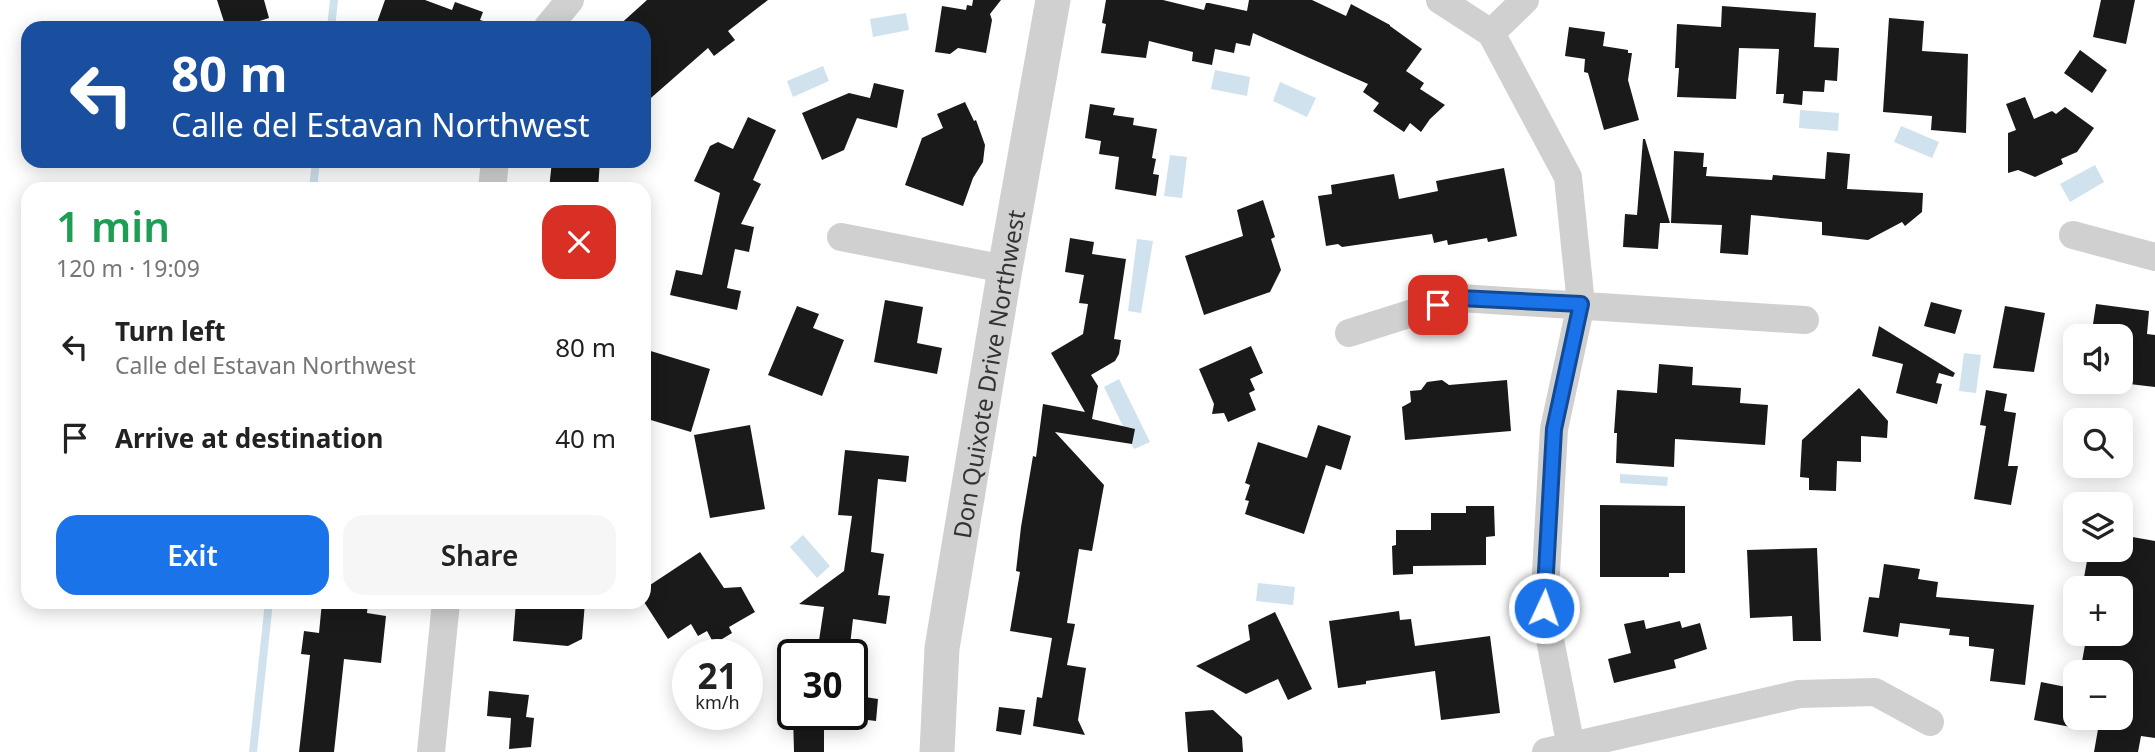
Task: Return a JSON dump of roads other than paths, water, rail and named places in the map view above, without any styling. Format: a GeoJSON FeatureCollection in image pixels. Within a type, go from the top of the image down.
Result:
{"type":"FeatureCollection","features":[{"type":"Feature","properties":{"kind":"street"},"geometry":{"type":"LineString","coordinates":[[553,21],[570,0]]}},
{"type":"Feature","properties":{"kind":"street","name":"Don Quixote Drive Northwest"},"geometry":{"type":"LineString","coordinates":[[937,752],[942,648],[1053,0]]}},
{"type":"Feature","properties":{"kind":"street"},"geometry":{"type":"LineString","coordinates":[[1440,0],[1491,33],[1568,177],[1581,304],[1554,429],[1544,608],[1563,750],[1799,694],[1875,692],[1930,722]]}},
{"type":"Feature","properties":{"kind":"street"},"geometry":{"type":"LineString","coordinates":[[1491,33],[1525,0]]}},
{"type":"Feature","properties":{"kind":"street"},"geometry":{"type":"LineString","coordinates":[[2073,235],[2155,257]]}},
{"type":"Feature","properties":{"kind":"street"},"geometry":{"type":"LineString","coordinates":[[841,237],[1005,269]]}},
{"type":"Feature","properties":{"kind":"street"},"geometry":{"type":"LineString","coordinates":[[1349,333],[1460,298],[1805,320]]}},
{"type":"Feature","properties":{"kind":"street"},"geometry":{"type":"LineString","coordinates":[[431,752],[445,609]]}},
{"type":"Feature","properties":{"kind":"water"},"geometry":{"type":"Polygon","coordinates":[[[906,13],[909,30],[873,37],[870,19],[906,13]]]}},
{"type":"Feature","properties":{"kind":"water"},"geometry":{"type":"Polygon","coordinates":[[[823,66],[829,81],[793,97],[787,81],[823,66]]]}},
{"type":"Feature","properties":{"kind":"water"},"geometry":{"type":"Polygon","coordinates":[[[1215,70],[1250,77],[1247,96],[1211,89],[1215,70]]]}},
{"type":"Feature","properties":{"kind":"water"},"geometry":{"type":"Polygon","coordinates":[[[1280,82],[1316,98],[1307,117],[1273,101],[1280,82]]]}},
{"type":"Feature","properties":{"kind":"water"},"geometry":{"type":"Polygon","coordinates":[[[1800,110],[1839,113],[1838,131],[1799,128],[1800,110]]]}},
{"type":"Feature","properties":{"kind":"water"},"geometry":{"type":"Polygon","coordinates":[[[1901,126],[1939,142],[1932,158],[1894,142],[1901,126]]]}},
{"type":"Feature","properties":{"kind":"water"},"geometry":{"type":"Polygon","coordinates":[[[1170,155],[1187,157],[1182,198],[1164,196],[1170,155]]]}},
{"type":"Feature","properties":{"kind":"water"},"geometry":{"type":"Polygon","coordinates":[[[2095,165],[2104,182],[2070,202],[2060,184],[2095,165]]]}},
{"type":"Feature","properties":{"kind":"water"},"geometry":{"type":"Polygon","coordinates":[[[1137,239],[1153,241],[1141,313],[1128,311],[1137,239]]]}},
{"type":"Feature","properties":{"kind":"water"},"geometry":{"type":"Polygon","coordinates":[[[1964,353],[1981,355],[1976,393],[1959,391],[1964,353]]]}},
{"type":"Feature","properties":{"kind":"water"},"geometry":{"type":"Polygon","coordinates":[[[1119,379],[1150,442],[1134,449],[1104,387],[1119,379]]]}},
{"type":"Feature","properties":{"kind":"water"},"geometry":{"type":"Polygon","coordinates":[[[1620,474],[1668,477],[1667,486],[1620,483],[1620,474]]]}},
{"type":"Feature","properties":{"kind":"water"},"geometry":{"type":"Polygon","coordinates":[[[803,535],[830,566],[817,578],[790,547],[803,535]]]}},
{"type":"Feature","properties":{"kind":"water"},"geometry":{"type":"Polygon","coordinates":[[[1258,583],[1295,587],[1293,605],[1256,601],[1258,583]]]}},
{"type":"Feature","properties":{"kind":"waterway"},"geometry":{"type":"LineString","coordinates":[[332,21],[334,0]]}},
{"type":"Feature","properties":{"kind":"waterway"},"geometry":{"type":"LineString","coordinates":[[314,182],[315,168]]}},
{"type":"Feature","properties":{"kind":"waterway"},"geometry":{"type":"LineString","coordinates":[[253,752],[268,609]]}}]}
